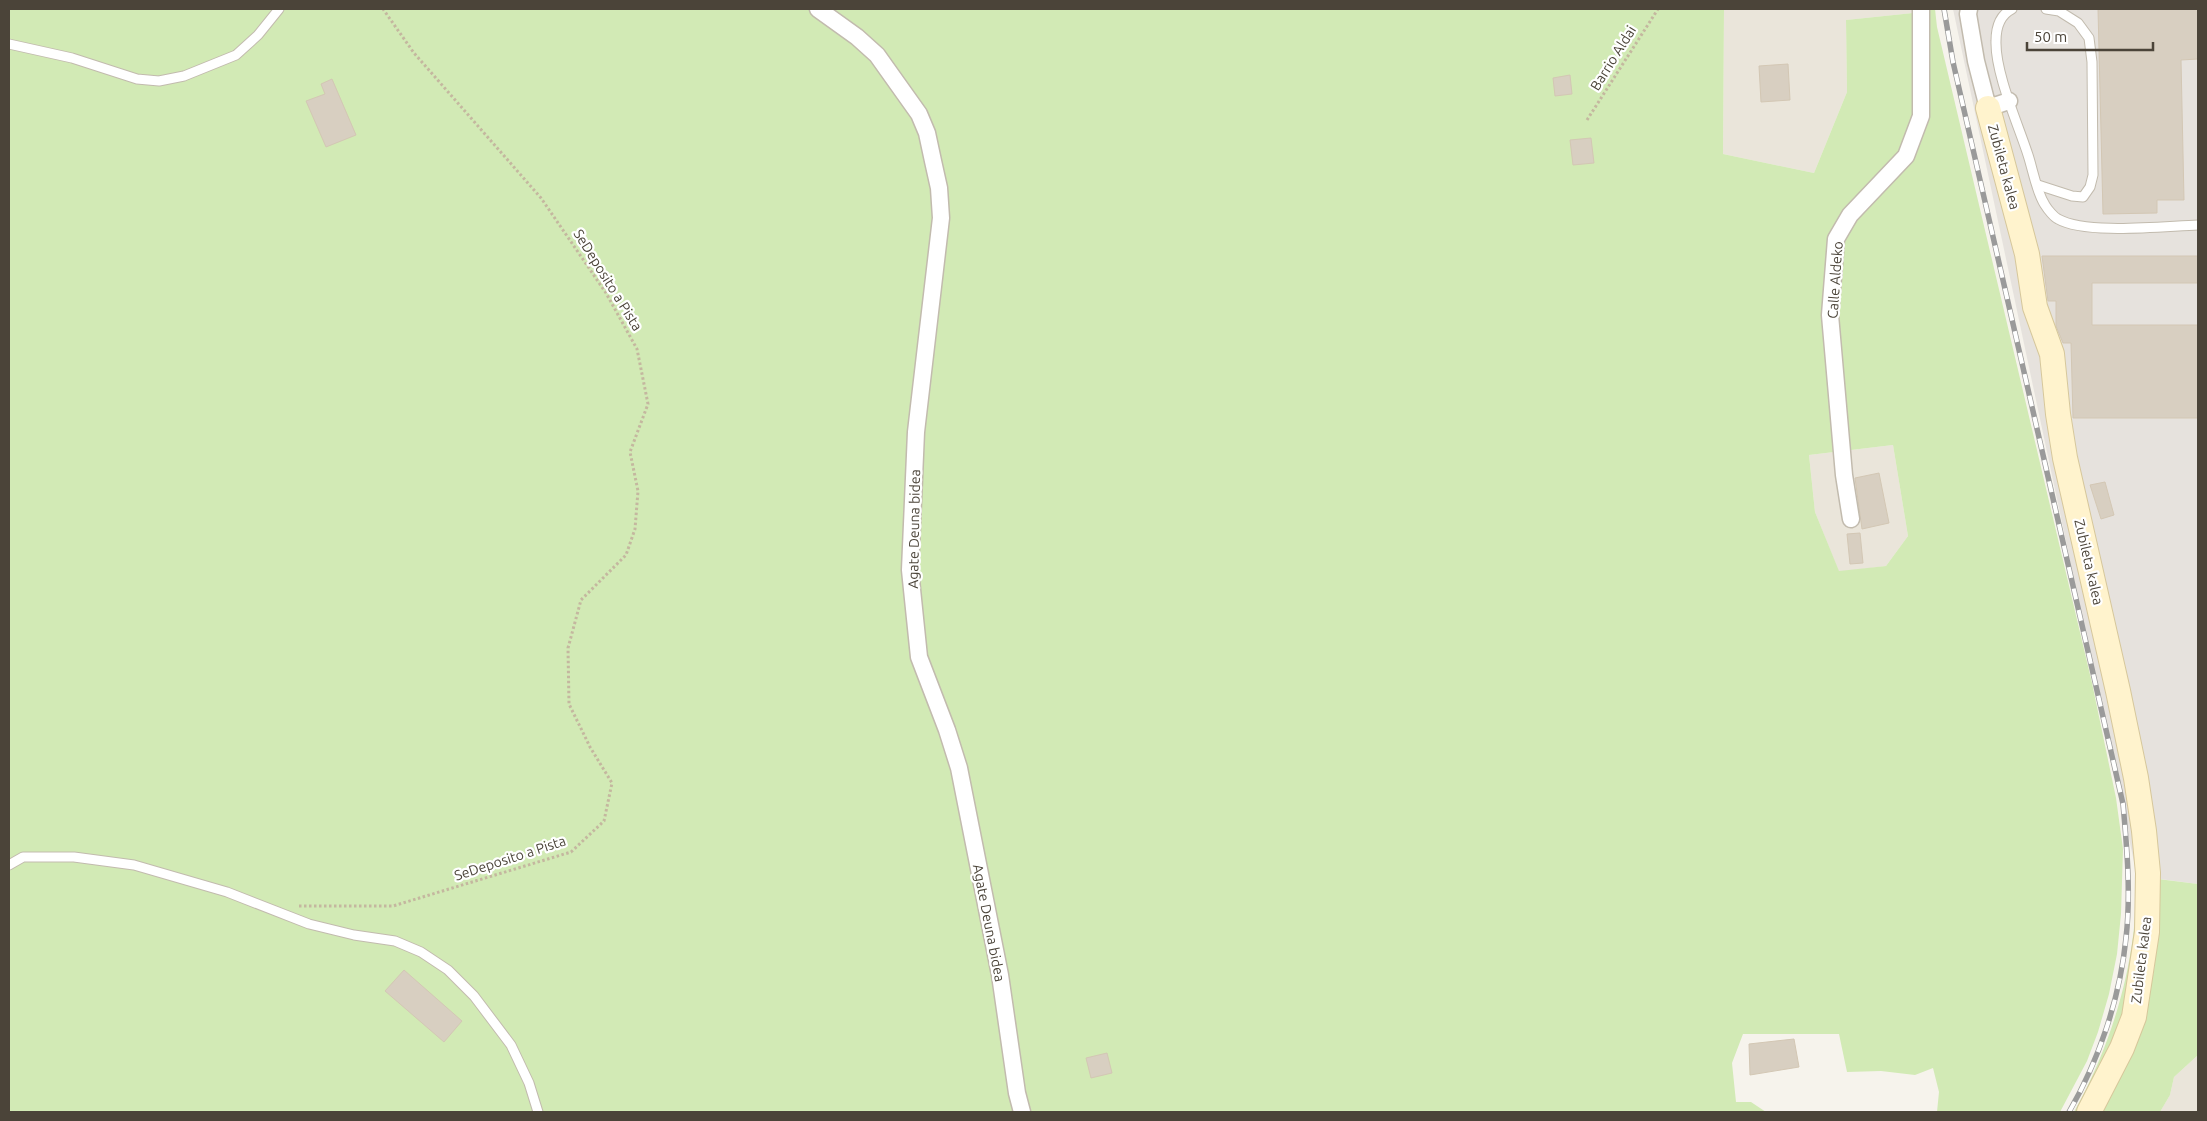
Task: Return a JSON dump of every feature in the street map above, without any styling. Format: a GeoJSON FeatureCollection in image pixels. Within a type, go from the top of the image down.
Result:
{"type":"FeatureCollection","features":[{"type":"Feature","properties":{"kind":"street","name":"Agate Deuna bidea"},"geometry":{"type":"LineString","coordinates":[[818,9],[857,37],[877,55],[919,114],[927,133],[939,188],[942,218],[916,432],[910,570],[919,657],[947,730],[959,768],[1000,975],[1017,1093],[1022,1112]]}},
{"type":"Feature","properties":{"kind":"street","name":"Calle Aldeko"},"geometry":{"type":"LineString","coordinates":[[1852,519],[1844,476],[1830,315],[1836,239],[1850,215],[1906,156],[1921,116],[1920,9]]}},
{"type":"Feature","properties":{"kind":"street","name":"Zubileta kalea"},"geometry":{"type":"LineString","coordinates":[[1968,9],[1976,61],[1998,105],[2027,254],[2035,307],[2052,354],[2065,458],[2118,691],[2136,778],[2144,832],[2148,873],[2146,932],[2134,1017],[2122,1048],[2089,1112]]}},
{"type":"Feature","properties":{"kind":"lane"},"geometry":{"type":"LineString","coordinates":[[9,44],[72,58],[138,79],[160,82],[184,76],[236,55],[258,35],[279,9]]}},
{"type":"Feature","properties":{"kind":"lane"},"geometry":{"type":"LineString","coordinates":[[2012,9],[2006,11],[1998,23],[1996,42],[1998,105],[2038,185],[2045,205],[2057,219],[2077,226],[2108,228],[2198,225]]}},
{"type":"Feature","properties":{"kind":"lane"},"geometry":{"type":"LineString","coordinates":[[2038,185],[2072,196],[2083,197],[2090,187],[2093,175],[2092,62],[2089,38],[2078,23],[2059,11],[2046,9]]}},
{"type":"Feature","properties":{"kind":"lane"},"geometry":{"type":"LineString","coordinates":[[9,865],[23,857],[74,857],[134,864],[227,892],[309,924],[354,935],[395,941],[421,952],[448,970],[474,996],[510,1045],[529,1083],[538,1112]]}},
{"type":"Feature","properties":{"kind":"path","name":"SeDeposito a Pista"},"geometry":{"type":"LineString","coordinates":[[294,906],[393,906],[571,852],[604,821],[612,783],[590,747],[570,704],[568,648],[581,600],[626,555],[635,529],[638,491],[630,452],[648,404],[637,349],[606,294],[540,198],[414,53],[383,9]]}},
{"type":"Feature","properties":{"kind":"path","name":"Barrio Aldai"},"geometry":{"type":"LineString","coordinates":[[1587,120],[1658,9]]}},
{"type":"Feature","properties":{"kind":"shaded area"},"geometry":{"type":"Polygon","coordinates":[[[1724,9],[1913,9],[1913,13],[1846,20],[1847,92],[1814,173],[1723,154],[1724,9]]]}},
{"type":"Feature","properties":{"kind":"shaded area"},"geometry":{"type":"Polygon","coordinates":[[[1953,9],[2198,9],[2198,884],[2137,876],[1953,9]]]}},
{"type":"Feature","properties":{"kind":"shaded area"},"geometry":{"type":"Polygon","coordinates":[[[1893,445],[1908,536],[1886,566],[1839,572],[1815,512],[1809,455],[1893,445]]]}},
{"type":"Feature","properties":{"kind":"shaded area"},"geometry":{"type":"Polygon","coordinates":[[[2198,1055],[2198,1112],[2160,1112],[2170,1095],[2174,1077],[2198,1055]]]}},
{"type":"Feature","properties":{"kind":"green space"},"geometry":{"type":"Polygon","coordinates":[[[9,9],[1724,9],[1723,154],[1814,173],[1847,92],[1846,20],[1913,13],[1913,9],[1935,9],[1937,27],[2092,683],[2116,798],[2123,849],[2121,914],[2117,954],[2109,994],[2087,1061],[2060,1112],[1937,1112],[1939,1092],[1933,1068],[1915,1075],[1881,1071],[1847,1072],[1839,1034],[1743,1034],[1732,1063],[1736,1102],[1751,1102],[1766,1112],[9,1112],[9,9]],[[1893,445],[1809,455],[1815,512],[1839,571],[1886,566],[1908,536],[1893,445]]]}},
{"type":"Feature","properties":{"kind":"green space"},"geometry":{"type":"Polygon","coordinates":[[[2137,876],[2142,876],[2127,1016],[2081,1112],[2074,1112],[2104,1049],[2119,1005],[2133,936],[2137,876]]]}},
{"type":"Feature","properties":{"kind":"green space"},"geometry":{"type":"Polygon","coordinates":[[[2158,879],[2198,884],[2198,1055],[2174,1077],[2170,1095],[2160,1112],[2096,1112],[2148,1001],[2158,932],[2158,879]]]}},
{"type":"Feature","properties":{"kind":"building"},"geometry":{"type":"Polygon","coordinates":[[[2098,9],[2198,9],[2198,59],[2181,60],[2184,200],[2157,200],[2157,213],[2103,214],[2098,9]]]}},
{"type":"Feature","properties":{"kind":"building"},"geometry":{"type":"Polygon","coordinates":[[[1788,64],[1790,100],[1761,102],[1759,66],[1788,64]]]}},
{"type":"Feature","properties":{"kind":"building"},"geometry":{"type":"Polygon","coordinates":[[[1570,75],[1572,94],[1555,96],[1553,78],[1570,75]]]}},
{"type":"Feature","properties":{"kind":"building"},"geometry":{"type":"Polygon","coordinates":[[[332,79],[356,135],[326,147],[306,101],[325,94],[321,84],[332,79]]]}},
{"type":"Feature","properties":{"kind":"building"},"geometry":{"type":"Polygon","coordinates":[[[1591,138],[1594,163],[1573,165],[1570,140],[1591,138]]]}},
{"type":"Feature","properties":{"kind":"building"},"geometry":{"type":"Polygon","coordinates":[[[2042,256],[2198,256],[2198,283],[2092,283],[2092,325],[2198,325],[2198,418],[2073,418],[2071,343],[2063,343],[2056,326],[2056,301],[2048,301],[2042,256]]]}},
{"type":"Feature","properties":{"kind":"building"},"geometry":{"type":"Polygon","coordinates":[[[1879,473],[1889,523],[1862,529],[1855,478],[1879,473]]]}},
{"type":"Feature","properties":{"kind":"building"},"geometry":{"type":"Polygon","coordinates":[[[2105,482],[2114,515],[2101,519],[2090,485],[2105,482]]]}},
{"type":"Feature","properties":{"kind":"building"},"geometry":{"type":"Polygon","coordinates":[[[1860,533],[1863,563],[1850,564],[1847,534],[1860,533]]]}},
{"type":"Feature","properties":{"kind":"building"},"geometry":{"type":"Polygon","coordinates":[[[404,970],[462,1021],[444,1042],[385,991],[404,970]]]}},
{"type":"Feature","properties":{"kind":"building"},"geometry":{"type":"Polygon","coordinates":[[[1794,1039],[1799,1067],[1750,1075],[1749,1044],[1794,1039]]]}},
{"type":"Feature","properties":{"kind":"building"},"geometry":{"type":"Polygon","coordinates":[[[1107,1053],[1112,1073],[1091,1078],[1086,1058],[1107,1053]]]}},
{"type":"Feature","properties":{"kind":"railway"},"geometry":{"type":"LineString","coordinates":[[1944,9],[1953,62],[2123,804],[2128,888],[2123,961],[2107,1028],[2090,1071],[2069,1112]]}}]}
